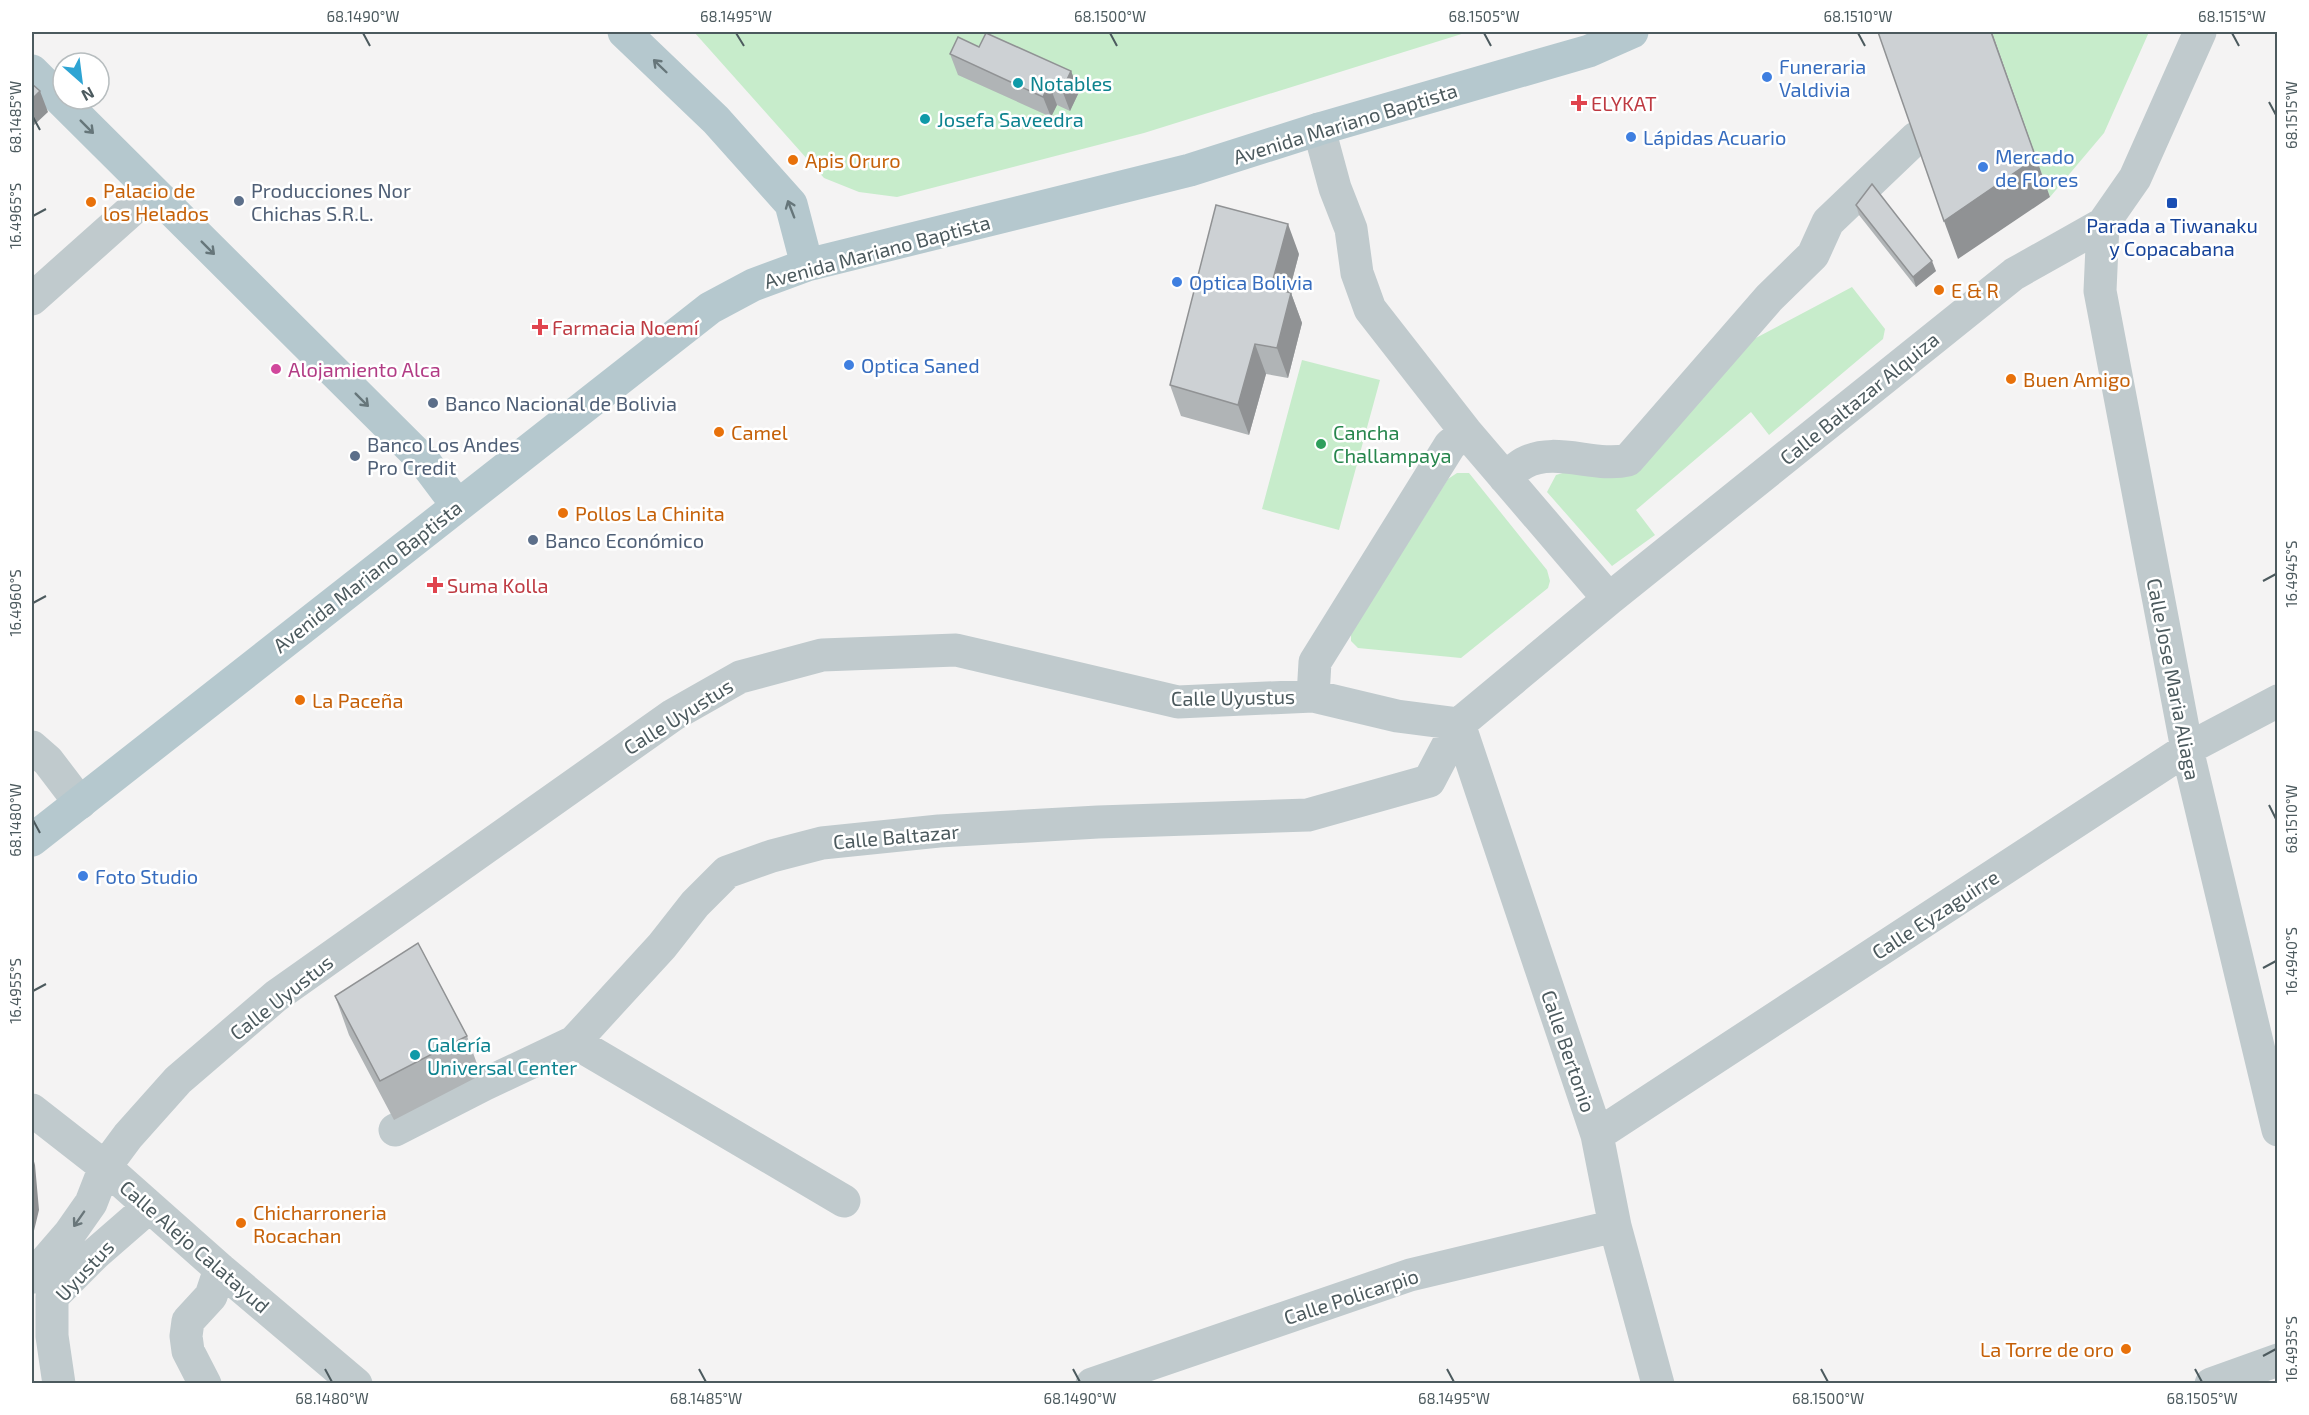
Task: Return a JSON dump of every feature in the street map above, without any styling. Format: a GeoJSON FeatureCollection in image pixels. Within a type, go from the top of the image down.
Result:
{"type":"FeatureCollection","features":[{"type":"Feature","properties":{"kind":"main road"},"geometry":{"type":"LineString","coordinates":[[624,32],[716,120],[791,204],[807,266]]}},
{"type":"Feature","properties":{"kind":"main road","name":"Avenida Mariano Baptista"},"geometry":{"type":"LineString","coordinates":[[32,840],[710,308],[753,285],[807,266],[1190,170],[1319,129],[1589,51],[1632,32]]}},
{"type":"Feature","properties":{"kind":"main road"},"geometry":{"type":"LineString","coordinates":[[32,70],[424,461],[457,505]]}},
{"type":"Feature","properties":{"kind":"street","name":"Calle Baltazar Alquiza"},"geometry":{"type":"LineString","coordinates":[[1459,724],[1609,599],[2014,274],[2103,224],[2135,178],[2200,32]]}},
{"type":"Feature","properties":{"kind":"street"},"geometry":{"type":"LineString","coordinates":[[1319,129],[1335,189],[1351,229],[1357,273],[1370,309],[1466,432],[1609,599]]}},
{"type":"Feature","properties":{"kind":"street"},"geometry":{"type":"LineString","coordinates":[[1504,477],[1525,462],[1549,456],[1612,464],[1628,460],[1769,298],[1813,255],[1828,222],[1916,138]]}},
{"type":"Feature","properties":{"kind":"street"},"geometry":{"type":"LineString","coordinates":[[32,299],[152,192]]}},
{"type":"Feature","properties":{"kind":"street","name":"Calle Jose Maria Aliaga"},"geometry":{"type":"LineString","coordinates":[[2103,224],[2100,291],[2187,749],[2277,1130]]}},
{"type":"Feature","properties":{"kind":"street"},"geometry":{"type":"LineString","coordinates":[[1312,696],[1315,662],[1450,445],[1466,432]]}},
{"type":"Feature","properties":{"kind":"street","name":"Calle Uyustus"},"geometry":{"type":"LineString","coordinates":[[105,1167],[128,1136],[178,1080],[276,996],[673,715],[740,677],[822,655],[956,650],[1178,702],[1312,696],[1397,716],[1459,724]]}},
{"type":"Feature","properties":{"kind":"street","name":"Calle Eyzaguirre"},"geometry":{"type":"LineString","coordinates":[[1597,1135],[2187,749],[2277,701]]}},
{"type":"Feature","properties":{"kind":"street","name":"Calle Baltazar"},"geometry":{"type":"LineString","coordinates":[[395,1130],[574,1042],[662,946],[695,904],[727,872],[771,856],[822,843],[939,831],[1098,822],[1308,815],[1429,781],[1459,724]]}},
{"type":"Feature","properties":{"kind":"street","name":"Calle Bertonio"},"geometry":{"type":"LineString","coordinates":[[1459,724],[1597,1135],[1615,1226],[1658,1383]]}},
{"type":"Feature","properties":{"kind":"street"},"geometry":{"type":"LineString","coordinates":[[32,747],[48,762],[80,803]]}},
{"type":"Feature","properties":{"kind":"street"},"geometry":{"type":"LineString","coordinates":[[574,1042],[844,1201]]}},
{"type":"Feature","properties":{"kind":"street","name":"Calle Alejo Calatayud"},"geometry":{"type":"LineString","coordinates":[[32,1110],[105,1167],[220,1269],[356,1383]]}},
{"type":"Feature","properties":{"kind":"street"},"geometry":{"type":"LineString","coordinates":[[32,1277],[70,1233],[91,1203],[105,1167]]}},
{"type":"Feature","properties":{"kind":"street","name":"Uyustus"},"geometry":{"type":"LineString","coordinates":[[59,1383],[52,1336],[52,1297],[94,1254],[158,1215]]}},
{"type":"Feature","properties":{"kind":"street","name":"Calle Policarpio"},"geometry":{"type":"LineString","coordinates":[[1092,1383],[1410,1275],[1615,1226]]}},
{"type":"Feature","properties":{"kind":"street"},"geometry":{"type":"LineString","coordinates":[[205,1383],[188,1351],[186,1336],[188,1321],[210,1296],[220,1269]]}},
{"type":"Feature","properties":{"kind":"street"},"geometry":{"type":"LineString","coordinates":[[2211,1383],[2277,1360]]}},
{"type":"Feature","properties":{"kind":"green space"},"geometry":{"type":"Polygon","coordinates":[[[694,32],[1468,32],[1144,133],[897,197],[859,192],[824,178],[694,32]]]}},
{"type":"Feature","properties":{"kind":"green space"},"geometry":{"type":"Polygon","coordinates":[[[1992,32],[2149,32],[2104,133],[2050,197],[1992,32]]]}},
{"type":"Feature","properties":{"kind":"green space"},"geometry":{"type":"Polygon","coordinates":[[[1852,287],[1885,329],[1883,339],[1769,435],[1751,412],[1636,510],[1655,535],[1612,566],[1547,492],[1556,475],[1583,467],[1618,472],[1752,340],[1852,287]]]}},
{"type":"Feature","properties":{"kind":"green space","name":"Cancha Challampaya"},"geometry":{"type":"Polygon","coordinates":[[[1302,360],[1380,380],[1339,530],[1262,509],[1302,360]]]}},
{"type":"Feature","properties":{"kind":"green space"},"geometry":{"type":"Polygon","coordinates":[[[1457,473],[1469,473],[1547,570],[1550,581],[1548,588],[1461,658],[1358,648],[1351,641],[1351,633],[1448,479],[1457,473]]]}},
{"type":"Feature","properties":{"kind":"building","name":"Mercado de Flores"},"geometry":{"type":"Polygon","coordinates":[[[1878,32],[1991,32],[2036,158],[1944,221],[1878,32]]]}},
{"type":"Feature","properties":{"kind":"building"},"geometry":{"type":"Polygon","coordinates":[[[986,33],[1071,71],[1062,90],[1049,84],[1043,97],[950,54],[958,37],[979,47],[986,33]]]}},
{"type":"Feature","properties":{"kind":"building"},"geometry":{"type":"Polygon","coordinates":[[[32,84],[40,91],[32,99],[32,84]]]}},
{"type":"Feature","properties":{"kind":"building"},"geometry":{"type":"Polygon","coordinates":[[[1872,184],[1932,261],[1913,277],[1856,205],[1872,184]]]}},
{"type":"Feature","properties":{"kind":"building"},"geometry":{"type":"Polygon","coordinates":[[[1216,205],[1288,224],[1271,287],[1291,293],[1277,348],[1255,344],[1238,405],[1170,385],[1216,205]]]}},
{"type":"Feature","properties":{"kind":"building"},"geometry":{"type":"Polygon","coordinates":[[[418,943],[467,1036],[380,1081],[335,996],[418,943]]]}},
{"type":"Feature","properties":{"kind":"place","name":"Funeraria Valdivia"},"geometry":{"type":"Point","coordinates":[1767,77]}},
{"type":"Feature","properties":{"kind":"place","name":"Notables"},"geometry":{"type":"Point","coordinates":[1018,83]}},
{"type":"Feature","properties":{"kind":"place","name":"ELYKAT"},"geometry":{"type":"Point","coordinates":[1579,103]}},
{"type":"Feature","properties":{"kind":"place","name":"Josefa Saveedra"},"geometry":{"type":"Point","coordinates":[925,119]}},
{"type":"Feature","properties":{"kind":"place","name":"Lápidas Acuario"},"geometry":{"type":"Point","coordinates":[1631,137]}},
{"type":"Feature","properties":{"kind":"place","name":"Apis Oruro"},"geometry":{"type":"Point","coordinates":[793,160]}},
{"type":"Feature","properties":{"kind":"place","name":"Mercado de Flores"},"geometry":{"type":"Point","coordinates":[1983,167]}},
{"type":"Feature","properties":{"kind":"place","name":"Producciones Nor Chichas S.R.L."},"geometry":{"type":"Point","coordinates":[239,201]}},
{"type":"Feature","properties":{"kind":"place","name":"Palacio de los Helados"},"geometry":{"type":"Point","coordinates":[91,202]}},
{"type":"Feature","properties":{"kind":"place","name":"Parada a Tiwanaku y Copacabana"},"geometry":{"type":"Point","coordinates":[2172,203]}},
{"type":"Feature","properties":{"kind":"place","name":"Optica Bolivia"},"geometry":{"type":"Point","coordinates":[1177,282]}},
{"type":"Feature","properties":{"kind":"place","name":"E & R"},"geometry":{"type":"Point","coordinates":[1939,290]}},
{"type":"Feature","properties":{"kind":"place","name":"Farmacia Noemí"},"geometry":{"type":"Point","coordinates":[540,327]}},
{"type":"Feature","properties":{"kind":"place","name":"Optica Saned"},"geometry":{"type":"Point","coordinates":[849,365]}},
{"type":"Feature","properties":{"kind":"place","name":"Alojamiento Alca"},"geometry":{"type":"Point","coordinates":[276,369]}},
{"type":"Feature","properties":{"kind":"place","name":"Buen Amigo"},"geometry":{"type":"Point","coordinates":[2011,379]}},
{"type":"Feature","properties":{"kind":"place","name":"Banco Nacional de Bolivia"},"geometry":{"type":"Point","coordinates":[433,403]}},
{"type":"Feature","properties":{"kind":"place","name":"Camel"},"geometry":{"type":"Point","coordinates":[719,432]}},
{"type":"Feature","properties":{"kind":"place","name":"Cancha Challampaya"},"geometry":{"type":"Point","coordinates":[1321,444]}},
{"type":"Feature","properties":{"kind":"place","name":"Banco Los Andes Pro Credit"},"geometry":{"type":"Point","coordinates":[355,456]}},
{"type":"Feature","properties":{"kind":"place","name":"Pollos La Chinita"},"geometry":{"type":"Point","coordinates":[563,513]}},
{"type":"Feature","properties":{"kind":"place","name":"Banco Económico"},"geometry":{"type":"Point","coordinates":[533,540]}},
{"type":"Feature","properties":{"kind":"place","name":"Suma Kolla"},"geometry":{"type":"Point","coordinates":[435,585]}},
{"type":"Feature","properties":{"kind":"place","name":"La Paceña"},"geometry":{"type":"Point","coordinates":[300,700]}},
{"type":"Feature","properties":{"kind":"place","name":"Foto Studio"},"geometry":{"type":"Point","coordinates":[83,876]}},
{"type":"Feature","properties":{"kind":"place","name":"Galería Universal Center"},"geometry":{"type":"Point","coordinates":[415,1055]}},
{"type":"Feature","properties":{"kind":"place","name":"Chicharroneria Rocachan"},"geometry":{"type":"Point","coordinates":[241,1223]}},
{"type":"Feature","properties":{"kind":"place","name":"La Torre de oro"},"geometry":{"type":"Point","coordinates":[2126,1349]}}]}
